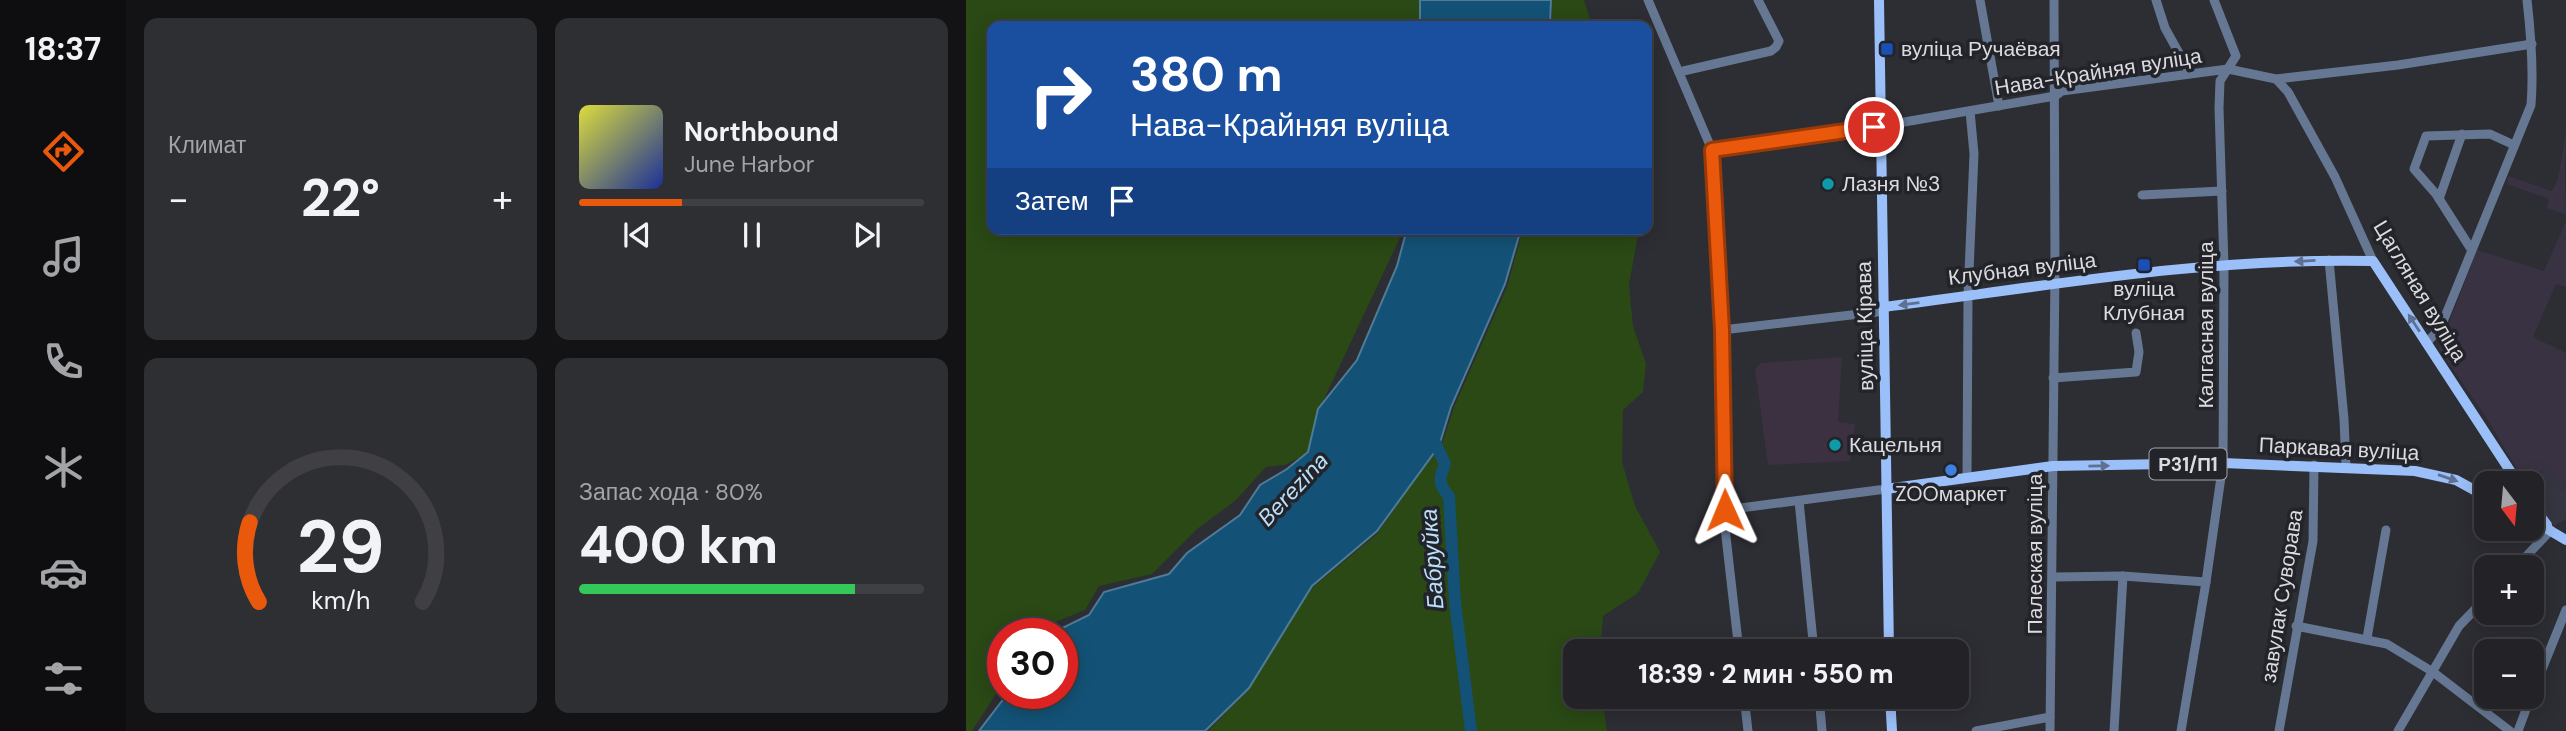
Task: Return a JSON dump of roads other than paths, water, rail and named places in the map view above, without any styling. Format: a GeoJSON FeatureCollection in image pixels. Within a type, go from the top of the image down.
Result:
{"type":"FeatureCollection","features":[{"type":"Feature","properties":{"kind":"main road","name":"вуліца Кірава"},"geometry":{"type":"LineString","coordinates":[[1879,0],[1889,639]]}},
{"type":"Feature","properties":{"kind":"main road","name":"Клубная вуліца"},"geometry":{"type":"LineString","coordinates":[[1884,307],[2055,283],[2224,265],[2329,260],[2374,261]]}},
{"type":"Feature","properties":{"kind":"main road","name":"Цагляная вуліца"},"geometry":{"type":"LineString","coordinates":[[2374,261],[2510,471]]}},
{"type":"Feature","properties":{"kind":"main road","name":"Паркавая вуліца"},"geometry":{"type":"LineString","coordinates":[[1886,489],[2053,466],[2223,463],[2314,465],[2434,473],[2474,490]]}},
{"type":"Feature","properties":{"kind":"main road"},"geometry":{"type":"LineString","coordinates":[[2544,519],[2558,535]]}},
{"type":"Feature","properties":{"kind":"main road"},"geometry":{"type":"LineString","coordinates":[[1891,709],[1892,731]]}},
{"type":"Feature","properties":{"kind":"street"},"geometry":{"type":"LineString","coordinates":[[1648,0],[1712,150],[1722,330],[1724,528],[1738,639]]}},
{"type":"Feature","properties":{"kind":"street"},"geometry":{"type":"LineString","coordinates":[[1679,72],[1771,51],[1776,47],[1779,41],[1758,0]]}},
{"type":"Feature","properties":{"kind":"street"},"geometry":{"type":"LineString","coordinates":[[1980,0],[1999,106]]}},
{"type":"Feature","properties":{"kind":"street","name":"Палеская вуліца"},"geometry":{"type":"LineString","coordinates":[[2050,731],[2055,283],[2054,0]]}},
{"type":"Feature","properties":{"kind":"street"},"geometry":{"type":"LineString","coordinates":[[2156,0],[2165,27],[2190,73]]}},
{"type":"Feature","properties":{"kind":"street"},"geometry":{"type":"LineString","coordinates":[[2214,0],[2236,56],[2228,69]]}},
{"type":"Feature","properties":{"kind":"street"},"geometry":{"type":"LineString","coordinates":[[2426,343],[2440,330],[2530,105],[2533,78],[2527,0]]}},
{"type":"Feature","properties":{"kind":"street","name":"Нава-Крайняя вуліца"},"geometry":{"type":"LineString","coordinates":[[1712,150],[1881,126],[2055,96],[2062,91],[2190,73],[2228,69],[2276,79],[2398,65],[2532,44]]}},
{"type":"Feature","properties":{"kind":"street","name":"Калгасная вуліца"},"geometry":{"type":"LineString","coordinates":[[2181,731],[2223,463],[2224,265],[2220,81],[2228,69]]}},
{"type":"Feature","properties":{"kind":"street","name":"Цагляная вуліца"},"geometry":{"type":"LineString","coordinates":[[2276,79],[2288,92],[2334,177],[2374,261]]}},
{"type":"Feature","properties":{"kind":"street"},"geometry":{"type":"LineString","coordinates":[[1967,477],[1968,296],[1974,155],[1970,111]]}},
{"type":"Feature","properties":{"kind":"street"},"geometry":{"type":"LineString","coordinates":[[2439,199],[2462,134]]}},
{"type":"Feature","properties":{"kind":"street"},"geometry":{"type":"LineString","coordinates":[[2471,249],[2439,199],[2414,169],[2426,136],[2490,134],[2514,145]]}},
{"type":"Feature","properties":{"kind":"street"},"geometry":{"type":"LineString","coordinates":[[2142,195],[2222,191]]}},
{"type":"Feature","properties":{"kind":"street"},"geometry":{"type":"LineString","coordinates":[[2329,260],[2346,467]]}},
{"type":"Feature","properties":{"kind":"street","name":"Клубная вуліца"},"geometry":{"type":"LineString","coordinates":[[1722,330],[1877,312],[1884,307]]}},
{"type":"Feature","properties":{"kind":"street"},"geometry":{"type":"LineString","coordinates":[[2053,378],[2136,372],[2139,352],[2136,333]]}},
{"type":"Feature","properties":{"kind":"street","name":"завулак Суворава"},"geometry":{"type":"LineString","coordinates":[[2279,731],[2313,541],[2314,465]]}},
{"type":"Feature","properties":{"kind":"street","name":"Паркавая вуліца"},"geometry":{"type":"LineString","coordinates":[[1725,510],[1886,489]]}},
{"type":"Feature","properties":{"kind":"street"},"geometry":{"type":"LineString","coordinates":[[1800,501],[1813,639]]}},
{"type":"Feature","properties":{"kind":"street"},"geometry":{"type":"LineString","coordinates":[[2367,638],[2386,530]]}},
{"type":"Feature","properties":{"kind":"street"},"geometry":{"type":"LineString","coordinates":[[2531,555],[2558,535]]}},
{"type":"Feature","properties":{"kind":"street"},"geometry":{"type":"LineString","coordinates":[[2053,578],[2123,576],[2206,582]]}},
{"type":"Feature","properties":{"kind":"street"},"geometry":{"type":"LineString","coordinates":[[2114,731],[2123,576]]}},
{"type":"Feature","properties":{"kind":"street"},"geometry":{"type":"LineString","coordinates":[[2398,731],[2459,625],[2474,610]]}},
{"type":"Feature","properties":{"kind":"street"},"geometry":{"type":"LineString","coordinates":[[2544,665],[2566,610]]}},
{"type":"Feature","properties":{"kind":"street"},"geometry":{"type":"LineString","coordinates":[[2296,626],[2387,644],[2433,672],[2510,731]]}},
{"type":"Feature","properties":{"kind":"street"},"geometry":{"type":"LineString","coordinates":[[1745,709],[1748,731]]}},
{"type":"Feature","properties":{"kind":"street"},"geometry":{"type":"LineString","coordinates":[[1820,709],[1822,731]]}},
{"type":"Feature","properties":{"kind":"street"},"geometry":{"type":"LineString","coordinates":[[2518,731],[2527,709]]}},
{"type":"Feature","properties":{"kind":"street"},"geometry":{"type":"LineString","coordinates":[[1976,731],[2050,717]]}},
{"type":"Feature","properties":{"kind":"water"},"geometry":{"type":"Polygon","coordinates":[[[1420,0],[1551,0],[1550,21],[1420,21],[1420,0]]]}},
{"type":"Feature","properties":{"kind":"water","name":"Berezina"},"geometry":{"type":"Polygon","coordinates":[[[1405,235],[1519,235],[1505,284],[1451,407],[1439,446],[1377,531],[1312,586],[1249,688],[1205,731],[979,731],[996,709],[1078,709],[1078,620],[1089,615],[1104,592],[1169,574],[1187,553],[1240,515],[1260,485],[1287,469],[1308,452],[1318,409],[1357,360],[1397,266],[1405,235]]]}},
{"type":"Feature","properties":{"kind":"waterway","name":"Бабруйка"},"geometry":{"type":"LineString","coordinates":[[1432,436],[1445,464],[1441,481],[1449,496],[1455,602],[1471,731]]}},
{"type":"Feature","properties":{"kind":"place","name":"вуліца Ручаёвая"},"geometry":{"type":"Point","coordinates":[1887,49]}},
{"type":"Feature","properties":{"kind":"place","name":"Лазня №3"},"geometry":{"type":"Point","coordinates":[1828,184]}},
{"type":"Feature","properties":{"kind":"place","name":"вуліца Клубная"},"geometry":{"type":"Point","coordinates":[2144,265]}},
{"type":"Feature","properties":{"kind":"place","name":"Кацельня"},"geometry":{"type":"Point","coordinates":[1835,445]}},
{"type":"Feature","properties":{"kind":"place","name":"ZOOмаркет"},"geometry":{"type":"Point","coordinates":[1951,470]}}]}
